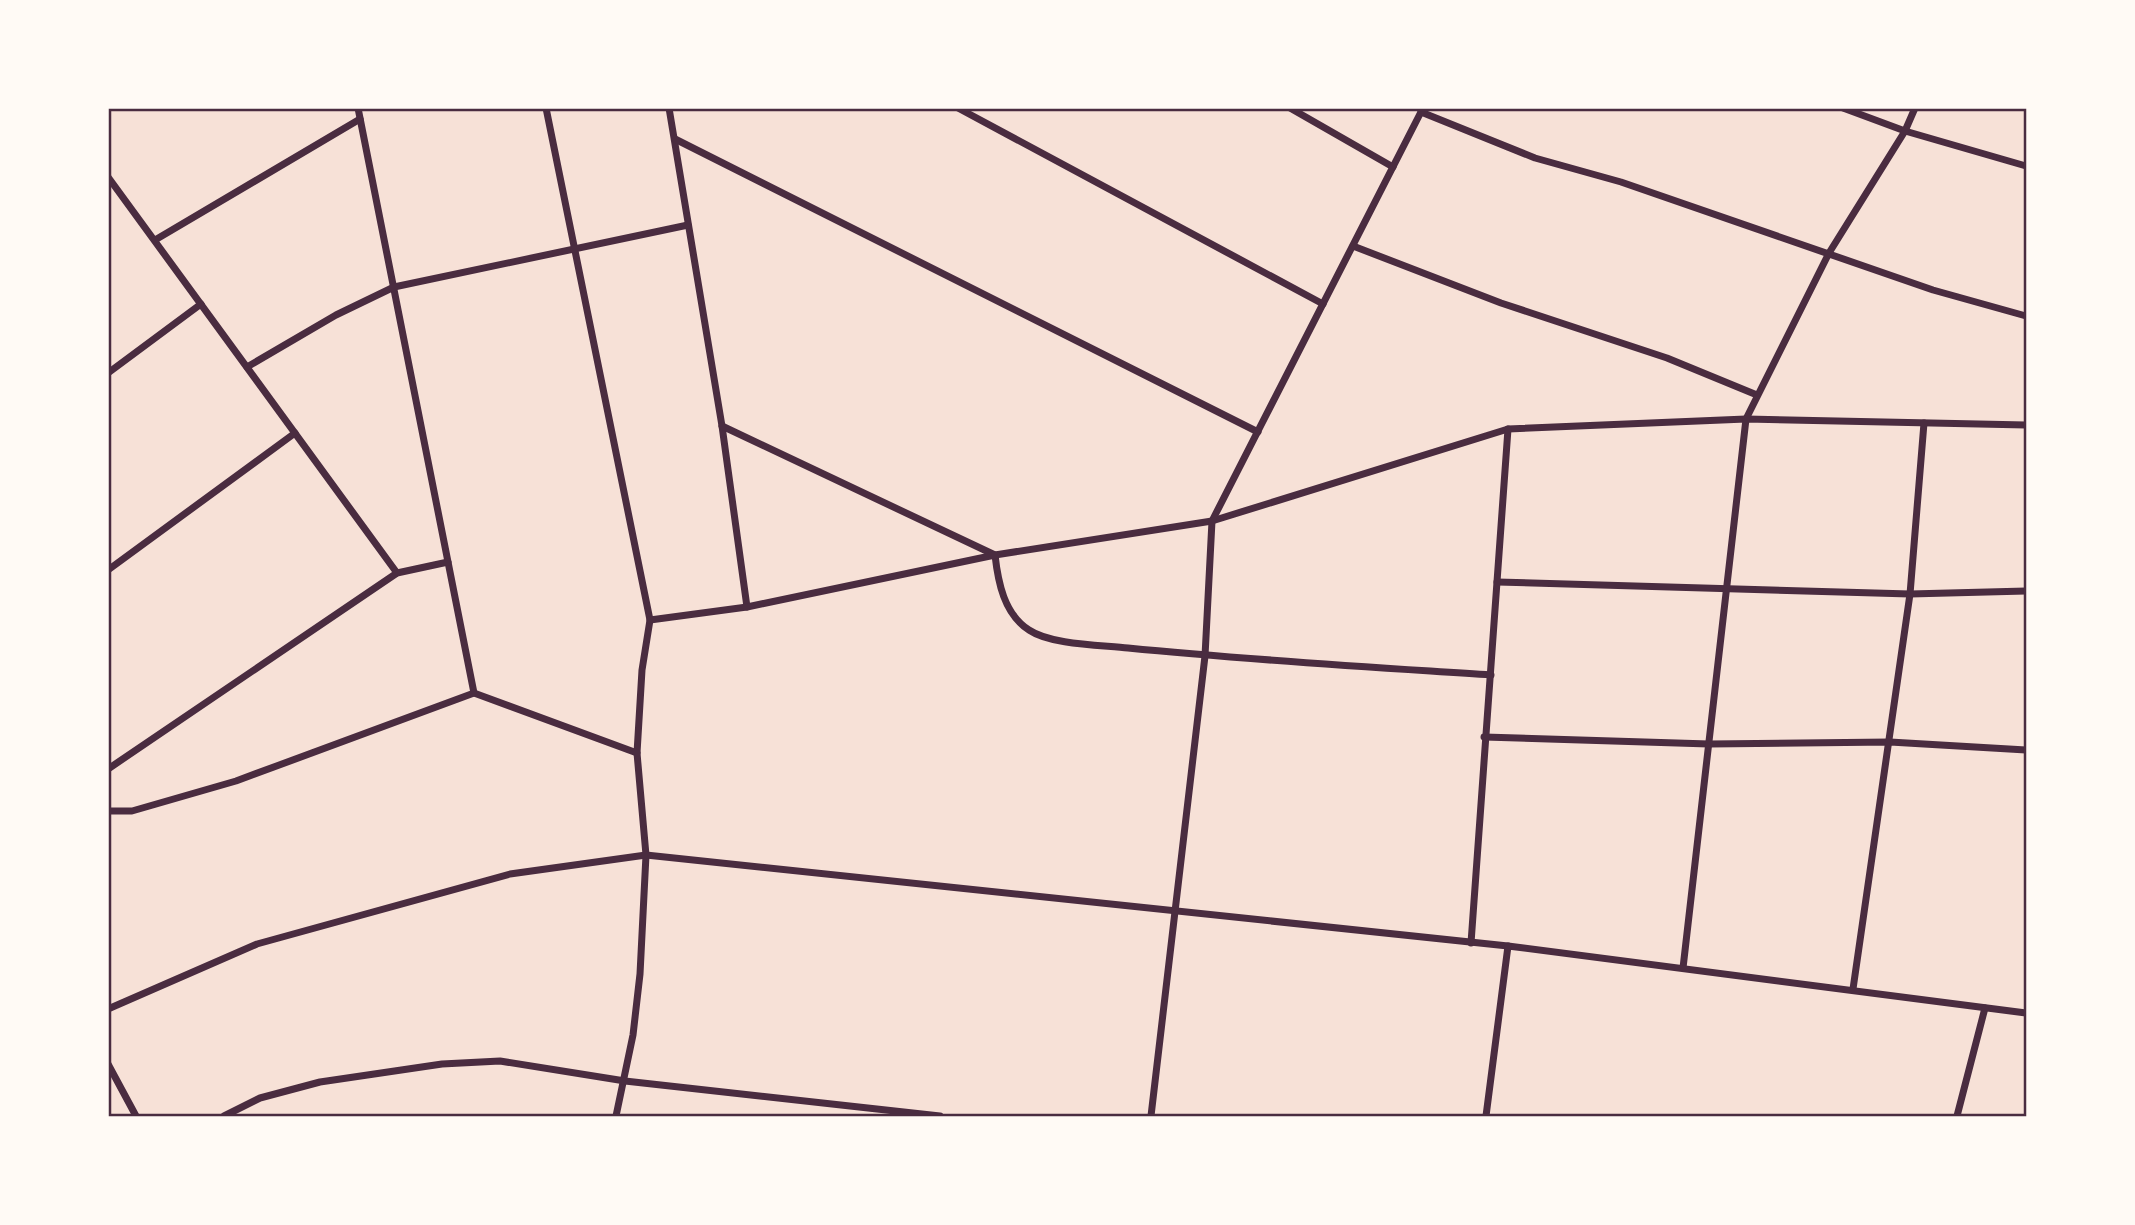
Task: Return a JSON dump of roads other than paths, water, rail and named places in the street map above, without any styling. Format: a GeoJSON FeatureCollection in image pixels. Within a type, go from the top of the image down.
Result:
{"type":"FeatureCollection","features":[{"type":"Feature","properties":{"kind":"street"},"geometry":{"type":"LineString","coordinates":[[358,108],[474,692]]}},
{"type":"Feature","properties":{"kind":"street"},"geometry":{"type":"LineString","coordinates":[[547,108],[650,620],[642,670],[637,753],[646,855],[639,974],[625,1081],[615,1116]]}},
{"type":"Feature","properties":{"kind":"street"},"geometry":{"type":"LineString","coordinates":[[669,108],[722,426],[747,607]]}},
{"type":"Feature","properties":{"kind":"street"},"geometry":{"type":"LineString","coordinates":[[958,108],[1323,304]]}},
{"type":"Feature","properties":{"kind":"street"},"geometry":{"type":"LineString","coordinates":[[1290,108],[1393,167]]}},
{"type":"Feature","properties":{"kind":"street"},"geometry":{"type":"LineString","coordinates":[[1843,108],[1905,131],[2026,166]]}},
{"type":"Feature","properties":{"kind":"street"},"geometry":{"type":"LineString","coordinates":[[1683,968],[1746,419],[1829,253],[1905,131],[1915,108]]}},
{"type":"Feature","properties":{"kind":"street"},"geometry":{"type":"LineString","coordinates":[[1152,1116],[1173,911],[1205,656],[1212,521],[1422,110],[1535,158],[1621,182],[1933,290],[2026,316]]}},
{"type":"Feature","properties":{"kind":"street"},"geometry":{"type":"LineString","coordinates":[[155,240],[360,120]]}},
{"type":"Feature","properties":{"kind":"street"},"geometry":{"type":"LineString","coordinates":[[675,139],[1258,432]]}},
{"type":"Feature","properties":{"kind":"street"},"geometry":{"type":"LineString","coordinates":[[108,177],[397,573]]}},
{"type":"Feature","properties":{"kind":"street"},"geometry":{"type":"LineString","coordinates":[[247,367],[336,314],[394,287],[688,225]]}},
{"type":"Feature","properties":{"kind":"street"},"geometry":{"type":"LineString","coordinates":[[1353,246],[1501,303],[1667,358],[1757,395]]}},
{"type":"Feature","properties":{"kind":"street"},"geometry":{"type":"LineString","coordinates":[[108,373],[201,304]]}},
{"type":"Feature","properties":{"kind":"street"},"geometry":{"type":"LineString","coordinates":[[650,620],[747,607],[995,555],[1212,521],[1508,429],[1746,419],[2026,425]]}},
{"type":"Feature","properties":{"kind":"street"},"geometry":{"type":"LineString","coordinates":[[1853,989],[1910,594],[1924,423]]}},
{"type":"Feature","properties":{"kind":"street"},"geometry":{"type":"LineString","coordinates":[[722,426],[995,555]]}},
{"type":"Feature","properties":{"kind":"street"},"geometry":{"type":"LineString","coordinates":[[1471,943],[1508,429]]}},
{"type":"Feature","properties":{"kind":"street"},"geometry":{"type":"LineString","coordinates":[[108,570],[295,433]]}},
{"type":"Feature","properties":{"kind":"street"},"geometry":{"type":"LineString","coordinates":[[995,555],[997,578],[1009,608],[1029,631],[1062,641],[1205,656],[1491,675]]}},
{"type":"Feature","properties":{"kind":"street"},"geometry":{"type":"LineString","coordinates":[[108,769],[397,573],[448,562]]}},
{"type":"Feature","properties":{"kind":"street"},"geometry":{"type":"LineString","coordinates":[[1497,582],[1910,594],[2026,591]]}},
{"type":"Feature","properties":{"kind":"street"},"geometry":{"type":"LineString","coordinates":[[108,811],[132,811],[236,781],[474,692],[637,753]]}},
{"type":"Feature","properties":{"kind":"street"},"geometry":{"type":"LineString","coordinates":[[1484,737],[1709,744],[1890,742],[2026,750]]}},
{"type":"Feature","properties":{"kind":"street"},"geometry":{"type":"LineString","coordinates":[[108,1009],[257,944],[510,874],[646,855],[1508,946],[2026,1013]]}},
{"type":"Feature","properties":{"kind":"street"},"geometry":{"type":"LineString","coordinates":[[1486,1116],[1508,946]]}},
{"type":"Feature","properties":{"kind":"street"},"geometry":{"type":"LineString","coordinates":[[1957,1116],[1985,1008]]}},
{"type":"Feature","properties":{"kind":"street"},"geometry":{"type":"LineString","coordinates":[[224,1116],[260,1098],[320,1082],[442,1064],[500,1061],[625,1081],[940,1116]]}},
{"type":"Feature","properties":{"kind":"street"},"geometry":{"type":"LineString","coordinates":[[108,1064],[136,1116]]}}]}
